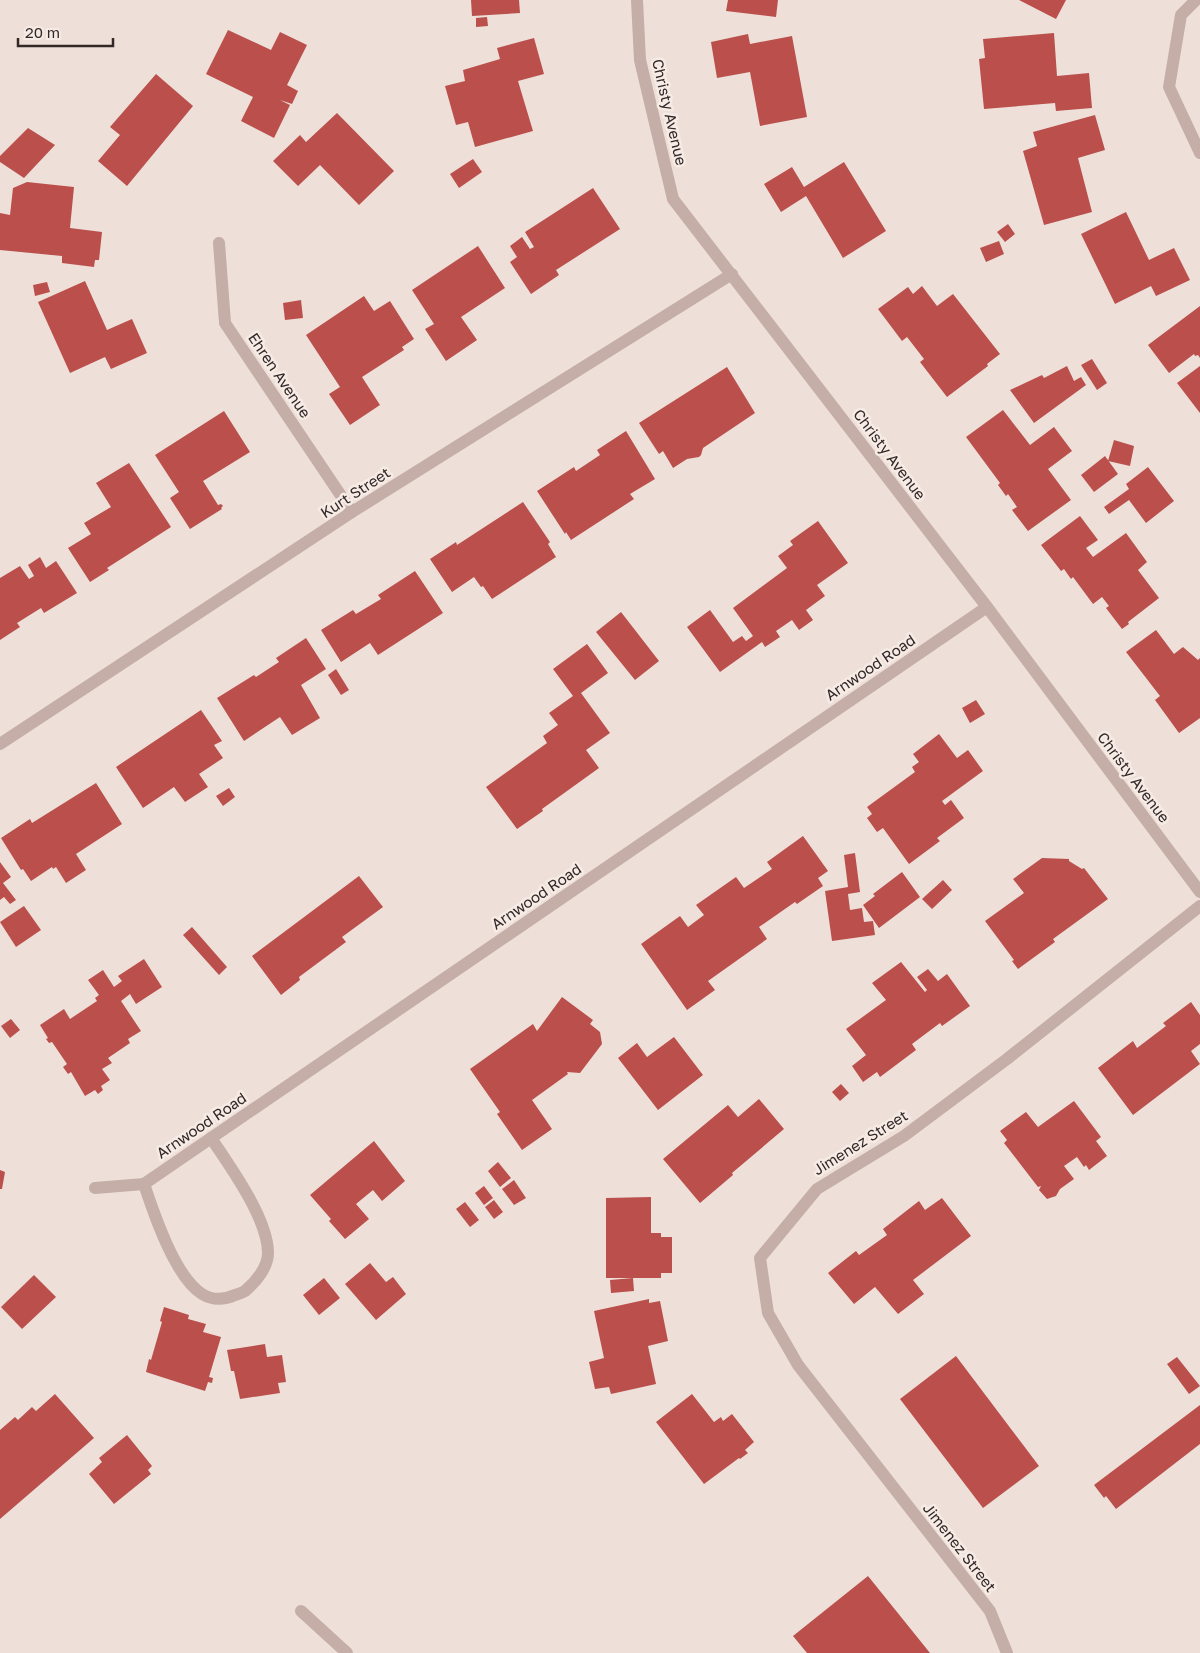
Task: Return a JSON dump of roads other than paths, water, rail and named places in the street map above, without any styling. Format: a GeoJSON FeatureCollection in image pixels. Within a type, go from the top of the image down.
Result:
{"type":"FeatureCollection","features":[{"type":"Feature","properties":{"kind":"street","name":"Christy Avenue"},"geometry":{"type":"LineString","coordinates":[[637,0],[640,60],[673,199],[987,607],[1200,892]]}},
{"type":"Feature","properties":{"kind":"street"},"geometry":{"type":"LineString","coordinates":[[1196,0],[1182,15],[1169,86],[1200,153]]}},
{"type":"Feature","properties":{"kind":"street","name":"Ehren Avenue"},"geometry":{"type":"LineString","coordinates":[[219,243],[225,323],[352,512]]}},
{"type":"Feature","properties":{"kind":"street","name":"Kurt Street"},"geometry":{"type":"LineString","coordinates":[[0,744],[352,512],[732,274]]}},
{"type":"Feature","properties":{"kind":"street","name":"Arnwood Road"},"geometry":{"type":"LineString","coordinates":[[94,1188],[144,1184],[987,607]]}},
{"type":"Feature","properties":{"kind":"street","name":"Jimenez Street"},"geometry":{"type":"LineString","coordinates":[[1007,1653],[990,1612],[798,1365],[768,1313],[760,1258],[817,1189],[904,1136],[1008,1059],[1200,906]]}},
{"type":"Feature","properties":{"kind":"street"},"geometry":{"type":"LineString","coordinates":[[144,1184],[158,1225],[177,1264],[191,1283],[202,1293],[213,1298],[228,1298],[244,1291],[262,1274],[268,1254],[265,1235],[248,1198],[212,1138]]}},
{"type":"Feature","properties":{"kind":"street"},"geometry":{"type":"LineString","coordinates":[[301,1611],[347,1653]]}}]}
